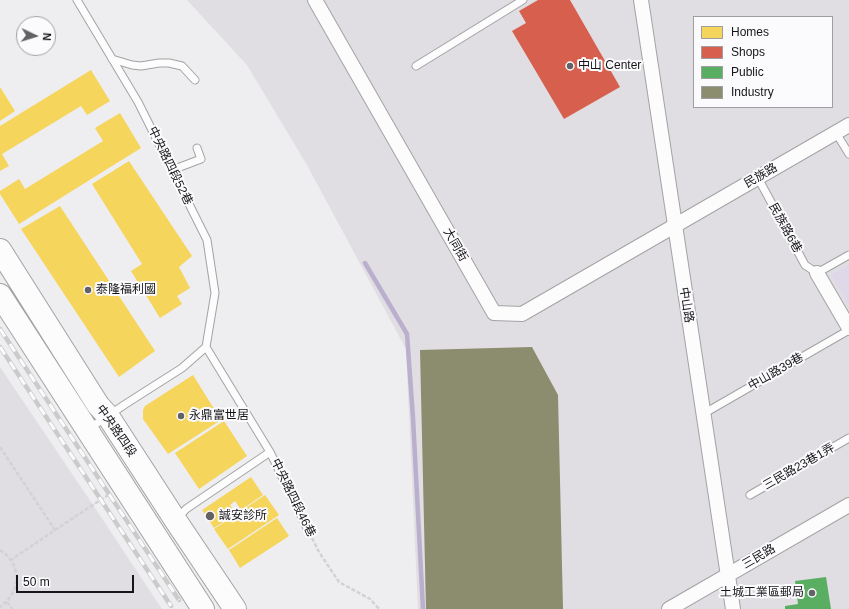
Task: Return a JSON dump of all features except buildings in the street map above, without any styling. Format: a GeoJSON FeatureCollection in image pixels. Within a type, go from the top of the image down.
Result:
{"type":"FeatureCollection","features":[{"type":"Feature","properties":{"kind":"main road","name":"中央路四段"},"geometry":{"type":"LineString","coordinates":[[0,250],[98,405],[108,416],[176,521],[236,609]]}},
{"type":"Feature","properties":{"kind":"main road","name":"中央路四段"},"geometry":{"type":"LineString","coordinates":[[0,295],[203,609]]}},
{"type":"Feature","properties":{"kind":"street","name":"大同街"},"geometry":{"type":"LineString","coordinates":[[315,0],[494,313],[522,314],[674,226]]}},
{"type":"Feature","properties":{"kind":"street","name":"中山路"},"geometry":{"type":"LineString","coordinates":[[641,0],[733,609]]}},
{"type":"Feature","properties":{"kind":"street","name":"民族路"},"geometry":{"type":"LineString","coordinates":[[674,226],[849,125]]}},
{"type":"Feature","properties":{"kind":"street"},"geometry":{"type":"LineString","coordinates":[[817,273],[849,329]]}},
{"type":"Feature","properties":{"kind":"street","name":"三民路"},"geometry":{"type":"LineString","coordinates":[[669,609],[849,505]]}},
{"type":"Feature","properties":{"kind":"lane","name":"中央路四段52巷"},"geometry":{"type":"LineString","coordinates":[[77,0],[138,102],[207,240],[215,293],[206,347]]}},
{"type":"Feature","properties":{"kind":"lane"},"geometry":{"type":"LineString","coordinates":[[416,66],[523,0]]}},
{"type":"Feature","properties":{"kind":"lane"},"geometry":{"type":"LineString","coordinates":[[112,59],[137,66],[169,63],[182,66],[195,80]]}},
{"type":"Feature","properties":{"kind":"lane"},"geometry":{"type":"LineString","coordinates":[[836,133],[849,154]]}},
{"type":"Feature","properties":{"kind":"lane"},"geometry":{"type":"LineString","coordinates":[[172,170],[200,159],[197,148]]}},
{"type":"Feature","properties":{"kind":"lane","name":"民族路6巷"},"geometry":{"type":"LineString","coordinates":[[758,178],[805,265],[817,273]]}},
{"type":"Feature","properties":{"kind":"lane"},"geometry":{"type":"LineString","coordinates":[[817,273],[849,255]]}},
{"type":"Feature","properties":{"kind":"lane","name":"中山路39巷"},"geometry":{"type":"LineString","coordinates":[[703,414],[849,329]]}},
{"type":"Feature","properties":{"kind":"lane"},"geometry":{"type":"LineString","coordinates":[[87,430],[182,368],[206,347],[270,452]]}},
{"type":"Feature","properties":{"kind":"lane","name":"三民路23巷1弄"},"geometry":{"type":"LineString","coordinates":[[750,495],[849,438]]}},
{"type":"Feature","properties":{"kind":"lane","name":"中央路四段46巷"},"geometry":{"type":"LineString","coordinates":[[176,521],[186,509],[270,452],[307,528]]}},
{"type":"Feature","properties":{"kind":"path"},"geometry":{"type":"LineString","coordinates":[[0,447],[56,530]]}},
{"type":"Feature","properties":{"kind":"path"},"geometry":{"type":"LineString","coordinates":[[10,560],[124,485]]}},
{"type":"Feature","properties":{"kind":"path","name":"中央路四段46巷"},"geometry":{"type":"LineString","coordinates":[[307,528],[319,552],[340,582],[370,599],[380,609]]}},
{"type":"Feature","properties":{"kind":"path"},"geometry":{"type":"LineString","coordinates":[[0,550],[6,554],[16,573],[16,584],[13,593],[7,602],[0,607]]}},
{"type":"Feature","properties":{"kind":"path"},"geometry":{"type":"LineString","coordinates":[[7,602],[12,609]]}},
{"type":"Feature","properties":{"kind":"shaded area"},"geometry":{"type":"Polygon","coordinates":[[[187,0],[849,0],[849,609],[418,609],[406,349],[307,165],[247,65],[187,0]]]}},
{"type":"Feature","properties":{"kind":"shaded area"},"geometry":{"type":"Polygon","coordinates":[[[849,264],[849,306],[831,275],[849,264]]]}},
{"type":"Feature","properties":{"kind":"shaded area"},"geometry":{"type":"Polygon","coordinates":[[[0,367],[93,505],[162,609],[0,609],[0,367]]]}},
{"type":"Feature","properties":{"kind":"waterway"},"geometry":{"type":"LineString","coordinates":[[365,263],[407,334],[423,609]]}},
{"type":"Feature","properties":{"kind":"railway"},"geometry":{"type":"LineString","coordinates":[[0,329],[179,600]]}},
{"type":"Feature","properties":{"kind":"railway"},"geometry":{"type":"LineString","coordinates":[[0,347],[171,606]]}},
{"type":"Feature","properties":{"kind":"place","name":"中山 Center"},"geometry":{"type":"Point","coordinates":[570,66]}},
{"type":"Feature","properties":{"kind":"place","name":"泰隆福利國"},"geometry":{"type":"Point","coordinates":[88,290]}},
{"type":"Feature","properties":{"kind":"place","name":"永鼎富世居"},"geometry":{"type":"Point","coordinates":[181,416]}},
{"type":"Feature","properties":{"kind":"place","name":"誠安診所"},"geometry":{"type":"Point","coordinates":[210,516]}},
{"type":"Feature","properties":{"kind":"place","name":"土城工業區郵局"},"geometry":{"type":"Point","coordinates":[812,593]}}]}
